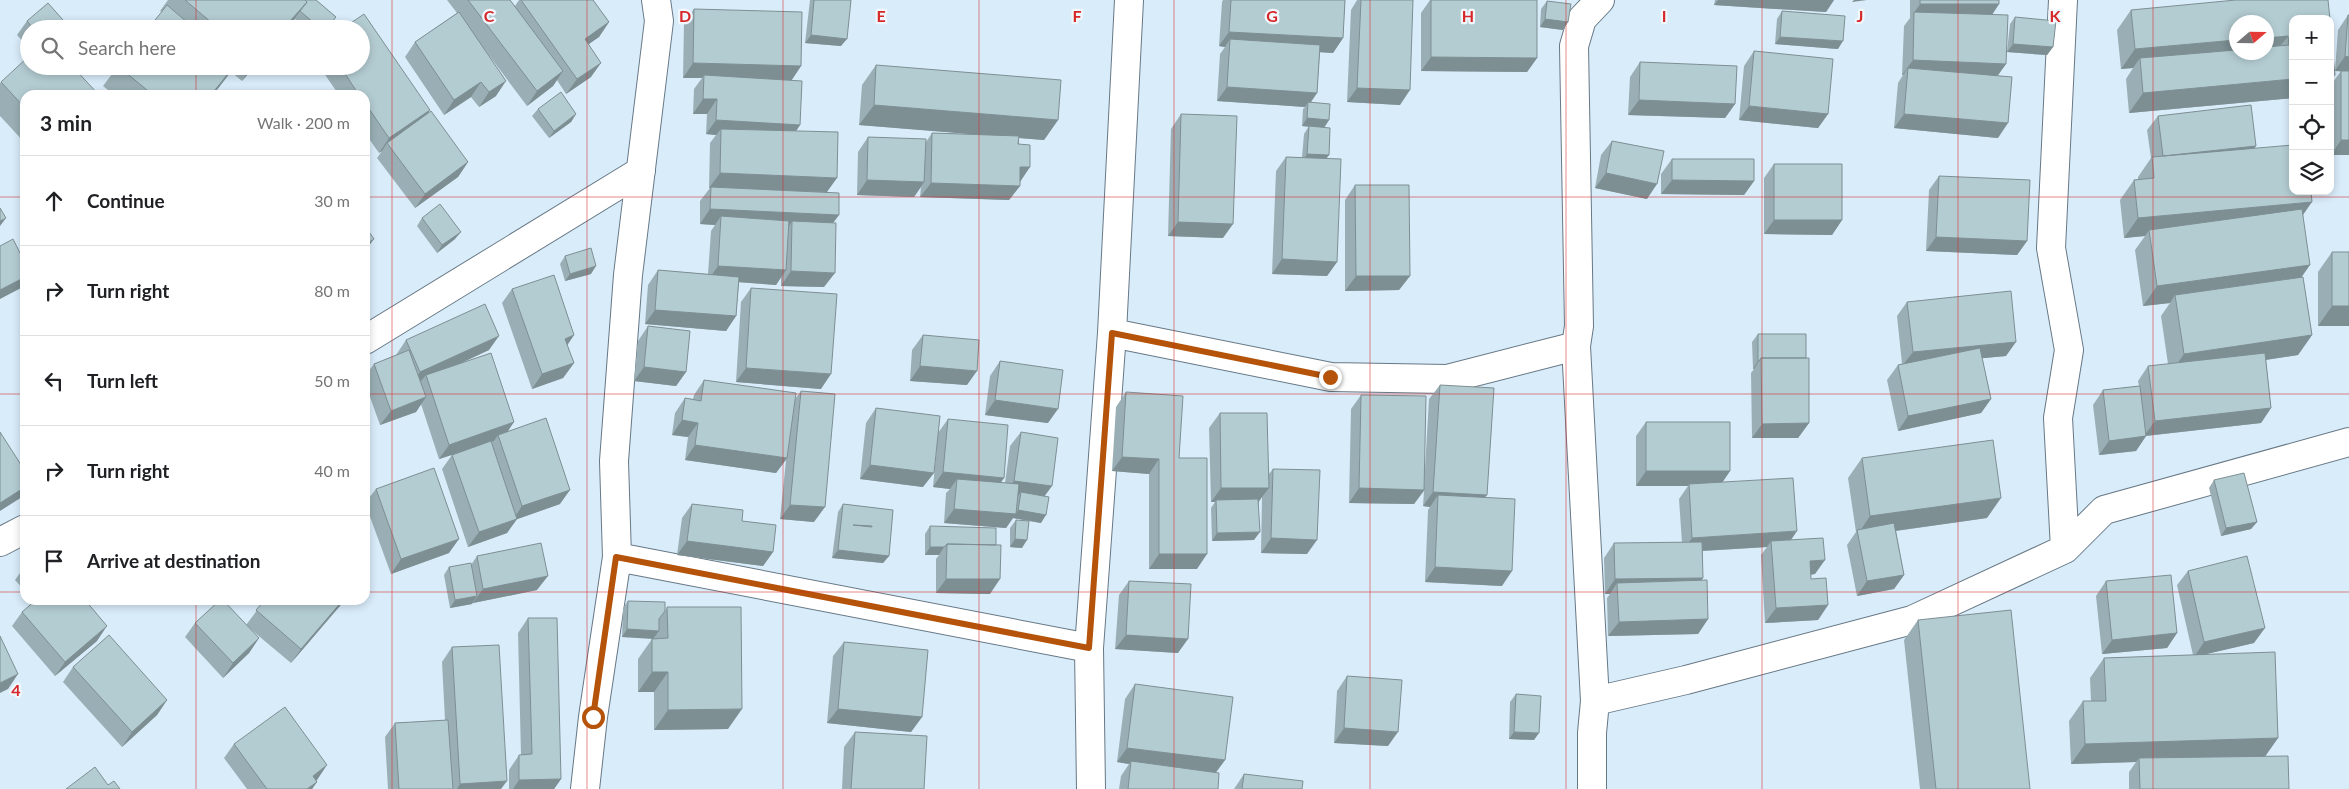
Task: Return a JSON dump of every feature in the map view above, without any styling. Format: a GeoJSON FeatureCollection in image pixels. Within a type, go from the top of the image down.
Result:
{"type":"FeatureCollection","features":[{"type":"Feature","properties":{"kind":"street"},"geometry":{"type":"LineString","coordinates":[[585,789],[593,717],[616,557],[614,461],[628,275],[659,21],[656,0]]}},
{"type":"Feature","properties":{"kind":"street"},"geometry":{"type":"LineString","coordinates":[[1091,789],[1089,648],[1112,333],[1129,0]]}},
{"type":"Feature","properties":{"kind":"street"},"geometry":{"type":"LineString","coordinates":[[1592,789],[1594,701],[1576,346],[1578,326],[1574,46],[1582,19],[1600,0]]}},
{"type":"Feature","properties":{"kind":"street"},"geometry":{"type":"LineString","coordinates":[[2063,0],[2051,248],[2069,350],[2058,418],[2065,548]]}},
{"type":"Feature","properties":{"kind":"street"},"geometry":{"type":"LineString","coordinates":[[370,337],[641,171]]}},
{"type":"Feature","properties":{"kind":"street"},"geometry":{"type":"LineString","coordinates":[[1112,333],[1330,377],[1448,379],[1576,346]]}},
{"type":"Feature","properties":{"kind":"street"},"geometry":{"type":"LineString","coordinates":[[1594,701],[1686,680],[1912,620],[2065,548],[2104,510],[2349,442]]}},
{"type":"Feature","properties":{"kind":"street"},"geometry":{"type":"LineString","coordinates":[[0,542],[20,532]]}},
{"type":"Feature","properties":{"kind":"street"},"geometry":{"type":"LineString","coordinates":[[616,557],[1089,648]]}},
{"type":"Feature","properties":{"kind":"building"},"geometry":{"type":"Polygon","coordinates":[[[185,0],[305,0],[307,2],[291,20],[208,20],[185,0]]]}},
{"type":"Feature","properties":{"kind":"building"},"geometry":{"type":"Polygon","coordinates":[[[305,0],[316,0],[336,17],[334,20],[310,20],[300,11],[307,2],[305,0]]]}},
{"type":"Feature","properties":{"kind":"building"},"geometry":{"type":"Polygon","coordinates":[[[468,0],[510,0],[563,71],[537,91],[468,0]]]}},
{"type":"Feature","properties":{"kind":"building"},"geometry":{"type":"Polygon","coordinates":[[[521,0],[593,0],[609,22],[585,39],[601,63],[577,79],[521,0]]]}},
{"type":"Feature","properties":{"kind":"building"},"geometry":{"type":"Polygon","coordinates":[[[814,0],[851,0],[847,39],[811,35],[814,0]]]}},
{"type":"Feature","properties":{"kind":"building"},"geometry":{"type":"Polygon","coordinates":[[[1231,0],[1345,0],[1343,38],[1229,32],[1231,0]]]}},
{"type":"Feature","properties":{"kind":"building"},"geometry":{"type":"Polygon","coordinates":[[[1361,0],[1413,0],[1410,90],[1357,88],[1361,0]]]}},
{"type":"Feature","properties":{"kind":"building"},"geometry":{"type":"Polygon","coordinates":[[[1431,0],[1537,0],[1537,58],[1431,57],[1431,0]]]}},
{"type":"Feature","properties":{"kind":"building"},"geometry":{"type":"Polygon","coordinates":[[[1920,0],[1999,0],[1999,4],[1920,4],[1920,0]]]}},
{"type":"Feature","properties":{"kind":"building"},"geometry":{"type":"Polygon","coordinates":[[[2236,0],[2328,0],[2330,15],[2289,15],[2289,45],[2288,36],[2274,37],[2274,15],[2229,15],[2229,41],[2135,49],[2131,10],[2236,0]]]}},
{"type":"Feature","properties":{"kind":"building"},"geometry":{"type":"Polygon","coordinates":[[[1547,1],[1571,4],[1568,22],[1545,19],[1547,1]]]}},
{"type":"Feature","properties":{"kind":"building"},"geometry":{"type":"Polygon","coordinates":[[[48,3],[63,20],[28,20],[48,3]]]}},
{"type":"Feature","properties":{"kind":"building"},"geometry":{"type":"Polygon","coordinates":[[[167,5],[184,20],[155,20],[167,5]]]}},
{"type":"Feature","properties":{"kind":"building"},"geometry":{"type":"Polygon","coordinates":[[[694,9],[802,12],[801,66],[693,63],[694,9]]]}},
{"type":"Feature","properties":{"kind":"building"},"geometry":{"type":"Polygon","coordinates":[[[1782,11],[1845,16],[1843,41],[1780,37],[1782,11]]]}},
{"type":"Feature","properties":{"kind":"building"},"geometry":{"type":"Polygon","coordinates":[[[459,12],[506,81],[489,92],[481,82],[454,100],[415,42],[459,12]]]}},
{"type":"Feature","properties":{"kind":"building"},"geometry":{"type":"Polygon","coordinates":[[[1914,12],[2008,15],[2006,64],[1913,60],[1914,12]]]}},
{"type":"Feature","properties":{"kind":"building"},"geometry":{"type":"Polygon","coordinates":[[[364,14],[368,20],[355,20],[364,14]]]}},
{"type":"Feature","properties":{"kind":"building"},"geometry":{"type":"Polygon","coordinates":[[[2349,15],[2349,57],[2345,56],[2349,15]]]}},
{"type":"Feature","properties":{"kind":"building"},"geometry":{"type":"Polygon","coordinates":[[[2015,17],[2056,21],[2053,47],[2013,44],[2015,17]]]}},
{"type":"Feature","properties":{"kind":"building"},"geometry":{"type":"Polygon","coordinates":[[[370,23],[430,110],[389,138],[370,110],[370,90],[356,90],[346,75],[370,75],[370,23]]]}},
{"type":"Feature","properties":{"kind":"building"},"geometry":{"type":"Polygon","coordinates":[[[1230,39],[1320,45],[1317,93],[1227,87],[1230,39]]]}},
{"type":"Feature","properties":{"kind":"building"},"geometry":{"type":"Polygon","coordinates":[[[2289,45],[2289,79],[2143,93],[2140,58],[2229,51],[2229,60],[2274,60],[2274,46],[2289,45]]]}},
{"type":"Feature","properties":{"kind":"building"},"geometry":{"type":"Polygon","coordinates":[[[1754,51],[1833,59],[1828,114],[1749,106],[1754,51]]]}},
{"type":"Feature","properties":{"kind":"building"},"geometry":{"type":"Polygon","coordinates":[[[1640,62],[1737,66],[1735,104],[1639,100],[1640,62]]]}},
{"type":"Feature","properties":{"kind":"building"},"geometry":{"type":"Polygon","coordinates":[[[20,64],[20,75],[80,75],[94,90],[20,90],[20,103],[1,82],[20,64]]]}},
{"type":"Feature","properties":{"kind":"building"},"geometry":{"type":"Polygon","coordinates":[[[876,65],[1061,80],[1058,120],[874,105],[876,65]]]}},
{"type":"Feature","properties":{"kind":"building"},"geometry":{"type":"Polygon","coordinates":[[[1908,68],[2012,77],[2008,123],[1904,114],[1908,68]]]}},
{"type":"Feature","properties":{"kind":"building"},"geometry":{"type":"Polygon","coordinates":[[[2341,71],[2349,71],[2349,140],[2341,140],[2341,71]]]}},
{"type":"Feature","properties":{"kind":"building"},"geometry":{"type":"Polygon","coordinates":[[[129,75],[227,75],[215,90],[147,90],[129,75]]]}},
{"type":"Feature","properties":{"kind":"building"},"geometry":{"type":"Polygon","coordinates":[[[704,75],[802,81],[800,125],[716,120],[717,99],[703,99],[704,75]]]}},
{"type":"Feature","properties":{"kind":"building"},"geometry":{"type":"Polygon","coordinates":[[[561,92],[576,114],[554,131],[538,109],[561,92]]]}},
{"type":"Feature","properties":{"kind":"building"},"geometry":{"type":"Polygon","coordinates":[[[1308,102],[1330,104],[1329,120],[1307,118],[1308,102]]]}},
{"type":"Feature","properties":{"kind":"building"},"geometry":{"type":"Polygon","coordinates":[[[2251,105],[2256,146],[2163,156],[2158,116],[2251,105]]]}},
{"type":"Feature","properties":{"kind":"building"},"geometry":{"type":"Polygon","coordinates":[[[431,111],[468,162],[425,194],[387,143],[431,111]]]}},
{"type":"Feature","properties":{"kind":"building"},"geometry":{"type":"Polygon","coordinates":[[[1181,114],[1237,116],[1233,224],[1178,222],[1181,114]]]}},
{"type":"Feature","properties":{"kind":"building"},"geometry":{"type":"Polygon","coordinates":[[[1309,126],[1330,128],[1329,155],[1307,154],[1309,126]]]}},
{"type":"Feature","properties":{"kind":"building"},"geometry":{"type":"Polygon","coordinates":[[[721,129],[838,132],[837,178],[720,173],[721,129]]]}},
{"type":"Feature","properties":{"kind":"building"},"geometry":{"type":"Polygon","coordinates":[[[932,133],[1019,136],[1018,144],[1030,145],[1030,167],[1020,167],[1020,186],[931,183],[932,133]]]}},
{"type":"Feature","properties":{"kind":"building"},"geometry":{"type":"Polygon","coordinates":[[[868,137],[926,139],[924,182],[867,180],[868,137]]]}},
{"type":"Feature","properties":{"kind":"building"},"geometry":{"type":"Polygon","coordinates":[[[1612,141],[1664,151],[1657,184],[1606,173],[1612,141]]]}},
{"type":"Feature","properties":{"kind":"building"},"geometry":{"type":"Polygon","coordinates":[[[2289,145],[2289,195],[2311,195],[2312,202],[2138,218],[2134,180],[2154,178],[2152,157],[2289,145]]]}},
{"type":"Feature","properties":{"kind":"building"},"geometry":{"type":"Polygon","coordinates":[[[1286,157],[1341,159],[1337,262],[1282,259],[1286,157]]]}},
{"type":"Feature","properties":{"kind":"building"},"geometry":{"type":"Polygon","coordinates":[[[1672,159],[1754,159],[1754,181],[1672,180],[1672,159]]]}},
{"type":"Feature","properties":{"kind":"building"},"geometry":{"type":"Polygon","coordinates":[[[1774,164],[1842,164],[1842,220],[1774,220],[1774,164]]]}},
{"type":"Feature","properties":{"kind":"building"},"geometry":{"type":"Polygon","coordinates":[[[1939,176],[2030,180],[2027,241],[1936,237],[1939,176]]]}},
{"type":"Feature","properties":{"kind":"building"},"geometry":{"type":"Polygon","coordinates":[[[1355,185],[1409,185],[1410,276],[1356,276],[1355,185]]]}},
{"type":"Feature","properties":{"kind":"building"},"geometry":{"type":"Polygon","coordinates":[[[711,187],[839,193],[839,215],[710,209],[711,187]]]}},
{"type":"Feature","properties":{"kind":"building"},"geometry":{"type":"Polygon","coordinates":[[[440,204],[461,232],[442,245],[422,218],[440,204]]]}},
{"type":"Feature","properties":{"kind":"building"},"geometry":{"type":"Polygon","coordinates":[[[0,208],[6,218],[0,221],[0,208]]]}},
{"type":"Feature","properties":{"kind":"building"},"geometry":{"type":"Polygon","coordinates":[[[2302,209],[2310,265],[2157,286],[2149,230],[2302,209]]]}},
{"type":"Feature","properties":{"kind":"building"},"geometry":{"type":"Polygon","coordinates":[[[721,216],[789,221],[786,270],[718,266],[721,216]]]}},
{"type":"Feature","properties":{"kind":"building"},"geometry":{"type":"Polygon","coordinates":[[[792,221],[836,223],[835,273],[791,271],[792,221]]]}},
{"type":"Feature","properties":{"kind":"building"},"geometry":{"type":"Polygon","coordinates":[[[370,233],[374,239],[370,242],[370,233]]]}},
{"type":"Feature","properties":{"kind":"building"},"geometry":{"type":"Polygon","coordinates":[[[13,239],[20,253],[20,280],[0,290],[0,246],[13,239]]]}},
{"type":"Feature","properties":{"kind":"building"},"geometry":{"type":"Polygon","coordinates":[[[591,248],[596,266],[570,274],[565,256],[591,248]]]}},
{"type":"Feature","properties":{"kind":"building"},"geometry":{"type":"Polygon","coordinates":[[[2332,252],[2349,252],[2349,306],[2332,306],[2332,252]]]}},
{"type":"Feature","properties":{"kind":"building"},"geometry":{"type":"Polygon","coordinates":[[[658,270],[739,277],[736,316],[655,310],[658,270]]]}},
{"type":"Feature","properties":{"kind":"building"},"geometry":{"type":"Polygon","coordinates":[[[554,275],[574,335],[565,339],[574,363],[542,374],[512,289],[554,275]]]}},
{"type":"Feature","properties":{"kind":"building"},"geometry":{"type":"Polygon","coordinates":[[[2303,277],[2312,335],[2184,354],[2175,295],[2303,277]]]}},
{"type":"Feature","properties":{"kind":"building"},"geometry":{"type":"Polygon","coordinates":[[[751,288],[837,294],[831,374],[746,368],[751,288]]]}},
{"type":"Feature","properties":{"kind":"building"},"geometry":{"type":"Polygon","coordinates":[[[2011,291],[2016,342],[1913,352],[1907,302],[2011,291]]]}},
{"type":"Feature","properties":{"kind":"building"},"geometry":{"type":"Polygon","coordinates":[[[485,304],[499,336],[420,372],[406,340],[485,304]]]}},
{"type":"Feature","properties":{"kind":"building"},"geometry":{"type":"Polygon","coordinates":[[[648,326],[690,331],[686,372],[644,367],[648,326]]]}},
{"type":"Feature","properties":{"kind":"building"},"geometry":{"type":"Polygon","coordinates":[[[1758,334],[1806,334],[1806,358],[1761,358],[1758,361],[1758,334]]]}},
{"type":"Feature","properties":{"kind":"building"},"geometry":{"type":"Polygon","coordinates":[[[923,335],[979,340],[977,371],[920,366],[923,335]]]}},
{"type":"Feature","properties":{"kind":"building"},"geometry":{"type":"Polygon","coordinates":[[[1980,348],[1991,399],[1908,416],[1898,365],[1980,348]]]}},
{"type":"Feature","properties":{"kind":"building"},"geometry":{"type":"Polygon","coordinates":[[[409,350],[426,397],[391,411],[374,364],[409,350]]]}},
{"type":"Feature","properties":{"kind":"building"},"geometry":{"type":"Polygon","coordinates":[[[491,353],[514,422],[449,445],[426,375],[491,353]]]}},
{"type":"Feature","properties":{"kind":"building"},"geometry":{"type":"Polygon","coordinates":[[[2265,353],[2271,408],[2155,421],[2148,366],[2265,353]]]}},
{"type":"Feature","properties":{"kind":"building"},"geometry":{"type":"Polygon","coordinates":[[[1761,358],[1809,358],[1809,423],[1762,424],[1761,358]]]}},
{"type":"Feature","properties":{"kind":"building"},"geometry":{"type":"Polygon","coordinates":[[[1000,361],[1063,370],[1058,409],[995,400],[1000,361]]]}},
{"type":"Feature","properties":{"kind":"building"},"geometry":{"type":"Polygon","coordinates":[[[704,380],[796,393],[787,458],[695,445],[698,423],[682,420],[685,398],[701,401],[704,380]]]}},
{"type":"Feature","properties":{"kind":"building"},"geometry":{"type":"Polygon","coordinates":[[[1440,385],[1494,388],[1487,495],[1433,492],[1440,385]]]}},
{"type":"Feature","properties":{"kind":"building"},"geometry":{"type":"Polygon","coordinates":[[[2140,386],[2146,436],[2109,441],[2103,390],[2140,386]]]}},
{"type":"Feature","properties":{"kind":"building"},"geometry":{"type":"Polygon","coordinates":[[[801,391],[835,394],[825,507],[790,505],[801,391]]]}},
{"type":"Feature","properties":{"kind":"building"},"geometry":{"type":"Polygon","coordinates":[[[1126,392],[1183,396],[1179,458],[1207,458],[1207,554],[1159,554],[1159,459],[1122,457],[1126,392]]]}},
{"type":"Feature","properties":{"kind":"building"},"geometry":{"type":"Polygon","coordinates":[[[1361,395],[1426,396],[1424,490],[1359,488],[1361,395]]]}},
{"type":"Feature","properties":{"kind":"building"},"geometry":{"type":"Polygon","coordinates":[[[876,408],[940,416],[934,473],[870,465],[876,408]]]}},
{"type":"Feature","properties":{"kind":"building"},"geometry":{"type":"Polygon","coordinates":[[[1220,413],[1267,413],[1269,488],[1221,488],[1220,413]]]}},
{"type":"Feature","properties":{"kind":"building"},"geometry":{"type":"Polygon","coordinates":[[[546,418],[570,490],[522,506],[498,435],[546,418]]]}},
{"type":"Feature","properties":{"kind":"building"},"geometry":{"type":"Polygon","coordinates":[[[948,419],[1008,425],[1004,478],[943,472],[948,419]]]}},
{"type":"Feature","properties":{"kind":"building"},"geometry":{"type":"Polygon","coordinates":[[[1646,422],[1730,422],[1730,471],[1646,471],[1646,422]]]}},
{"type":"Feature","properties":{"kind":"building"},"geometry":{"type":"Polygon","coordinates":[[[0,432],[20,463],[20,490],[0,503],[0,432]]]}},
{"type":"Feature","properties":{"kind":"building"},"geometry":{"type":"Polygon","coordinates":[[[1021,432],[1058,438],[1052,486],[1014,481],[1021,432]]]}},
{"type":"Feature","properties":{"kind":"building"},"geometry":{"type":"Polygon","coordinates":[[[1993,440],[2001,498],[1870,516],[1862,458],[1993,440]]]}},
{"type":"Feature","properties":{"kind":"building"},"geometry":{"type":"Polygon","coordinates":[[[491,441],[517,519],[479,532],[452,455],[491,441]]]}},
{"type":"Feature","properties":{"kind":"building"},"geometry":{"type":"Polygon","coordinates":[[[434,468],[459,539],[401,559],[376,489],[434,468]]]}},
{"type":"Feature","properties":{"kind":"building"},"geometry":{"type":"Polygon","coordinates":[[[1273,469],[1320,470],[1317,540],[1271,538],[1273,469]]]}},
{"type":"Feature","properties":{"kind":"building"},"geometry":{"type":"Polygon","coordinates":[[[2244,473],[2257,522],[2226,528],[2214,480],[2244,473]]]}},
{"type":"Feature","properties":{"kind":"building"},"geometry":{"type":"Polygon","coordinates":[[[1793,478],[1797,531],[1692,538],[1689,484],[1793,478]]]}},
{"type":"Feature","properties":{"kind":"building"},"geometry":{"type":"Polygon","coordinates":[[[957,479],[1019,484],[1016,514],[954,509],[957,479]]]}},
{"type":"Feature","properties":{"kind":"building"},"geometry":{"type":"Polygon","coordinates":[[[1021,492],[1049,497],[1046,515],[1018,510],[1021,492]]]}},
{"type":"Feature","properties":{"kind":"building"},"geometry":{"type":"Polygon","coordinates":[[[1438,495],[1515,499],[1512,571],[1435,567],[1438,495]]]}},
{"type":"Feature","properties":{"kind":"building"},"geometry":{"type":"Polygon","coordinates":[[[1258,499],[1260,532],[1217,533],[1216,500],[1258,499]]]}},
{"type":"Feature","properties":{"kind":"building"},"geometry":{"type":"Polygon","coordinates":[[[692,504],[743,510],[742,521],[776,525],[773,552],[687,541],[692,504]]]}},
{"type":"Feature","properties":{"kind":"building"},"geometry":{"type":"Polygon","coordinates":[[[843,504],[893,510],[889,556],[838,550],[843,504]]]}},
{"type":"Feature","properties":{"kind":"building"},"geometry":{"type":"Polygon","coordinates":[[[1016,520],[1029,521],[1027,540],[1015,539],[1016,520]]]}},
{"type":"Feature","properties":{"kind":"building"},"geometry":{"type":"Polygon","coordinates":[[[1894,523],[1904,575],[1867,581],[1857,530],[1894,523]]]}},
{"type":"Feature","properties":{"kind":"building"},"geometry":{"type":"Polygon","coordinates":[[[930,526],[996,528],[996,545],[947,544],[944,547],[930,547],[930,526]]]}},
{"type":"Feature","properties":{"kind":"building"},"geometry":{"type":"Polygon","coordinates":[[[1823,538],[1825,560],[1810,561],[1811,579],[1826,578],[1828,605],[1776,608],[1771,541],[1823,538]]]}},
{"type":"Feature","properties":{"kind":"building"},"geometry":{"type":"Polygon","coordinates":[[[1702,542],[1703,578],[1615,579],[1614,543],[1702,542]]]}},
{"type":"Feature","properties":{"kind":"building"},"geometry":{"type":"Polygon","coordinates":[[[541,543],[548,576],[483,589],[477,556],[541,543]]]}},
{"type":"Feature","properties":{"kind":"building"},"geometry":{"type":"Polygon","coordinates":[[[947,544],[1001,545],[1000,579],[946,579],[947,544]]]}},
{"type":"Feature","properties":{"kind":"building"},"geometry":{"type":"Polygon","coordinates":[[[2247,556],[2265,628],[2204,642],[2188,571],[2247,556]]]}},
{"type":"Feature","properties":{"kind":"building"},"geometry":{"type":"Polygon","coordinates":[[[471,563],[477,596],[455,600],[449,567],[471,563]]]}},
{"type":"Feature","properties":{"kind":"building"},"geometry":{"type":"Polygon","coordinates":[[[2171,575],[2177,633],[2112,640],[2106,581],[2171,575]]]}},
{"type":"Feature","properties":{"kind":"building"},"geometry":{"type":"Polygon","coordinates":[[[1707,580],[1708,619],[1619,622],[1617,583],[1707,580]]]}},
{"type":"Feature","properties":{"kind":"building"},"geometry":{"type":"Polygon","coordinates":[[[1129,581],[1191,584],[1188,639],[1126,635],[1129,581]]]}},
{"type":"Feature","properties":{"kind":"building"},"geometry":{"type":"Polygon","coordinates":[[[628,601],[665,602],[665,611],[659,619],[659,631],[627,629],[628,601]]]}},
{"type":"Feature","properties":{"kind":"building"},"geometry":{"type":"Polygon","coordinates":[[[30,605],[89,605],[107,626],[65,662],[22,612],[30,605]]]}},
{"type":"Feature","properties":{"kind":"building"},"geometry":{"type":"Polygon","coordinates":[[[215,605],[228,605],[259,638],[233,663],[195,623],[215,605]]]}},
{"type":"Feature","properties":{"kind":"building"},"geometry":{"type":"Polygon","coordinates":[[[260,605],[339,605],[301,649],[256,610],[260,605]]]}},
{"type":"Feature","properties":{"kind":"building"},"geometry":{"type":"Polygon","coordinates":[[[667,607],[741,607],[742,709],[668,710],[668,672],[652,672],[652,639],[668,638],[667,607]]]}},
{"type":"Feature","properties":{"kind":"building"},"geometry":{"type":"Polygon","coordinates":[[[2011,610],[2030,789],[1936,789],[1918,620],[2011,610]]]}},
{"type":"Feature","properties":{"kind":"building"},"geometry":{"type":"Polygon","coordinates":[[[528,618],[557,618],[561,779],[519,780],[519,755],[532,754],[528,618]]]}},
{"type":"Feature","properties":{"kind":"building"},"geometry":{"type":"Polygon","coordinates":[[[109,635],[167,700],[132,732],[73,667],[109,635]]]}},
{"type":"Feature","properties":{"kind":"building"},"geometry":{"type":"Polygon","coordinates":[[[0,636],[18,674],[0,683],[0,636]]]}},
{"type":"Feature","properties":{"kind":"building"},"geometry":{"type":"Polygon","coordinates":[[[844,642],[928,650],[922,717],[838,709],[844,642]]]}},
{"type":"Feature","properties":{"kind":"building"},"geometry":{"type":"Polygon","coordinates":[[[499,645],[507,781],[460,784],[452,647],[499,645]]]}},
{"type":"Feature","properties":{"kind":"building"},"geometry":{"type":"Polygon","coordinates":[[[2275,652],[2278,738],[2085,744],[2083,701],[2106,701],[2104,658],[2275,652]]]}},
{"type":"Feature","properties":{"kind":"building"},"geometry":{"type":"Polygon","coordinates":[[[1347,676],[1402,680],[1398,732],[1344,728],[1347,676]]]}},
{"type":"Feature","properties":{"kind":"building"},"geometry":{"type":"Polygon","coordinates":[[[1135,684],[1233,697],[1225,760],[1127,748],[1135,684]]]}},
{"type":"Feature","properties":{"kind":"building"},"geometry":{"type":"Polygon","coordinates":[[[1516,694],[1541,696],[1539,733],[1514,732],[1516,694]]]}},
{"type":"Feature","properties":{"kind":"building"},"geometry":{"type":"Polygon","coordinates":[[[285,707],[327,765],[313,776],[317,782],[307,789],[267,789],[234,744],[285,707]]]}},
{"type":"Feature","properties":{"kind":"building"},"geometry":{"type":"Polygon","coordinates":[[[448,720],[453,789],[399,789],[395,723],[448,720]]]}},
{"type":"Feature","properties":{"kind":"building"},"geometry":{"type":"Polygon","coordinates":[[[855,732],[927,736],[924,789],[851,789],[855,732]]]}},
{"type":"Feature","properties":{"kind":"building"},"geometry":{"type":"Polygon","coordinates":[[[2288,756],[2289,789],[2140,789],[2139,758],[2288,756]]]}},
{"type":"Feature","properties":{"kind":"building"},"geometry":{"type":"Polygon","coordinates":[[[1131,761],[1219,773],[1218,789],[1128,789],[1131,761]]]}},
{"type":"Feature","properties":{"kind":"building"},"geometry":{"type":"Polygon","coordinates":[[[95,767],[108,785],[114,781],[120,789],[66,789],[95,767]]]}},
{"type":"Feature","properties":{"kind":"building"},"geometry":{"type":"Polygon","coordinates":[[[1244,774],[1303,781],[1302,789],[1242,789],[1244,774]]]}},
{"type":"Feature","properties":{"kind":"route"},"geometry":{"type":"LineString","coordinates":[[593,717],[616,557],[1089,648],[1112,333],[1330,377]]}}]}
